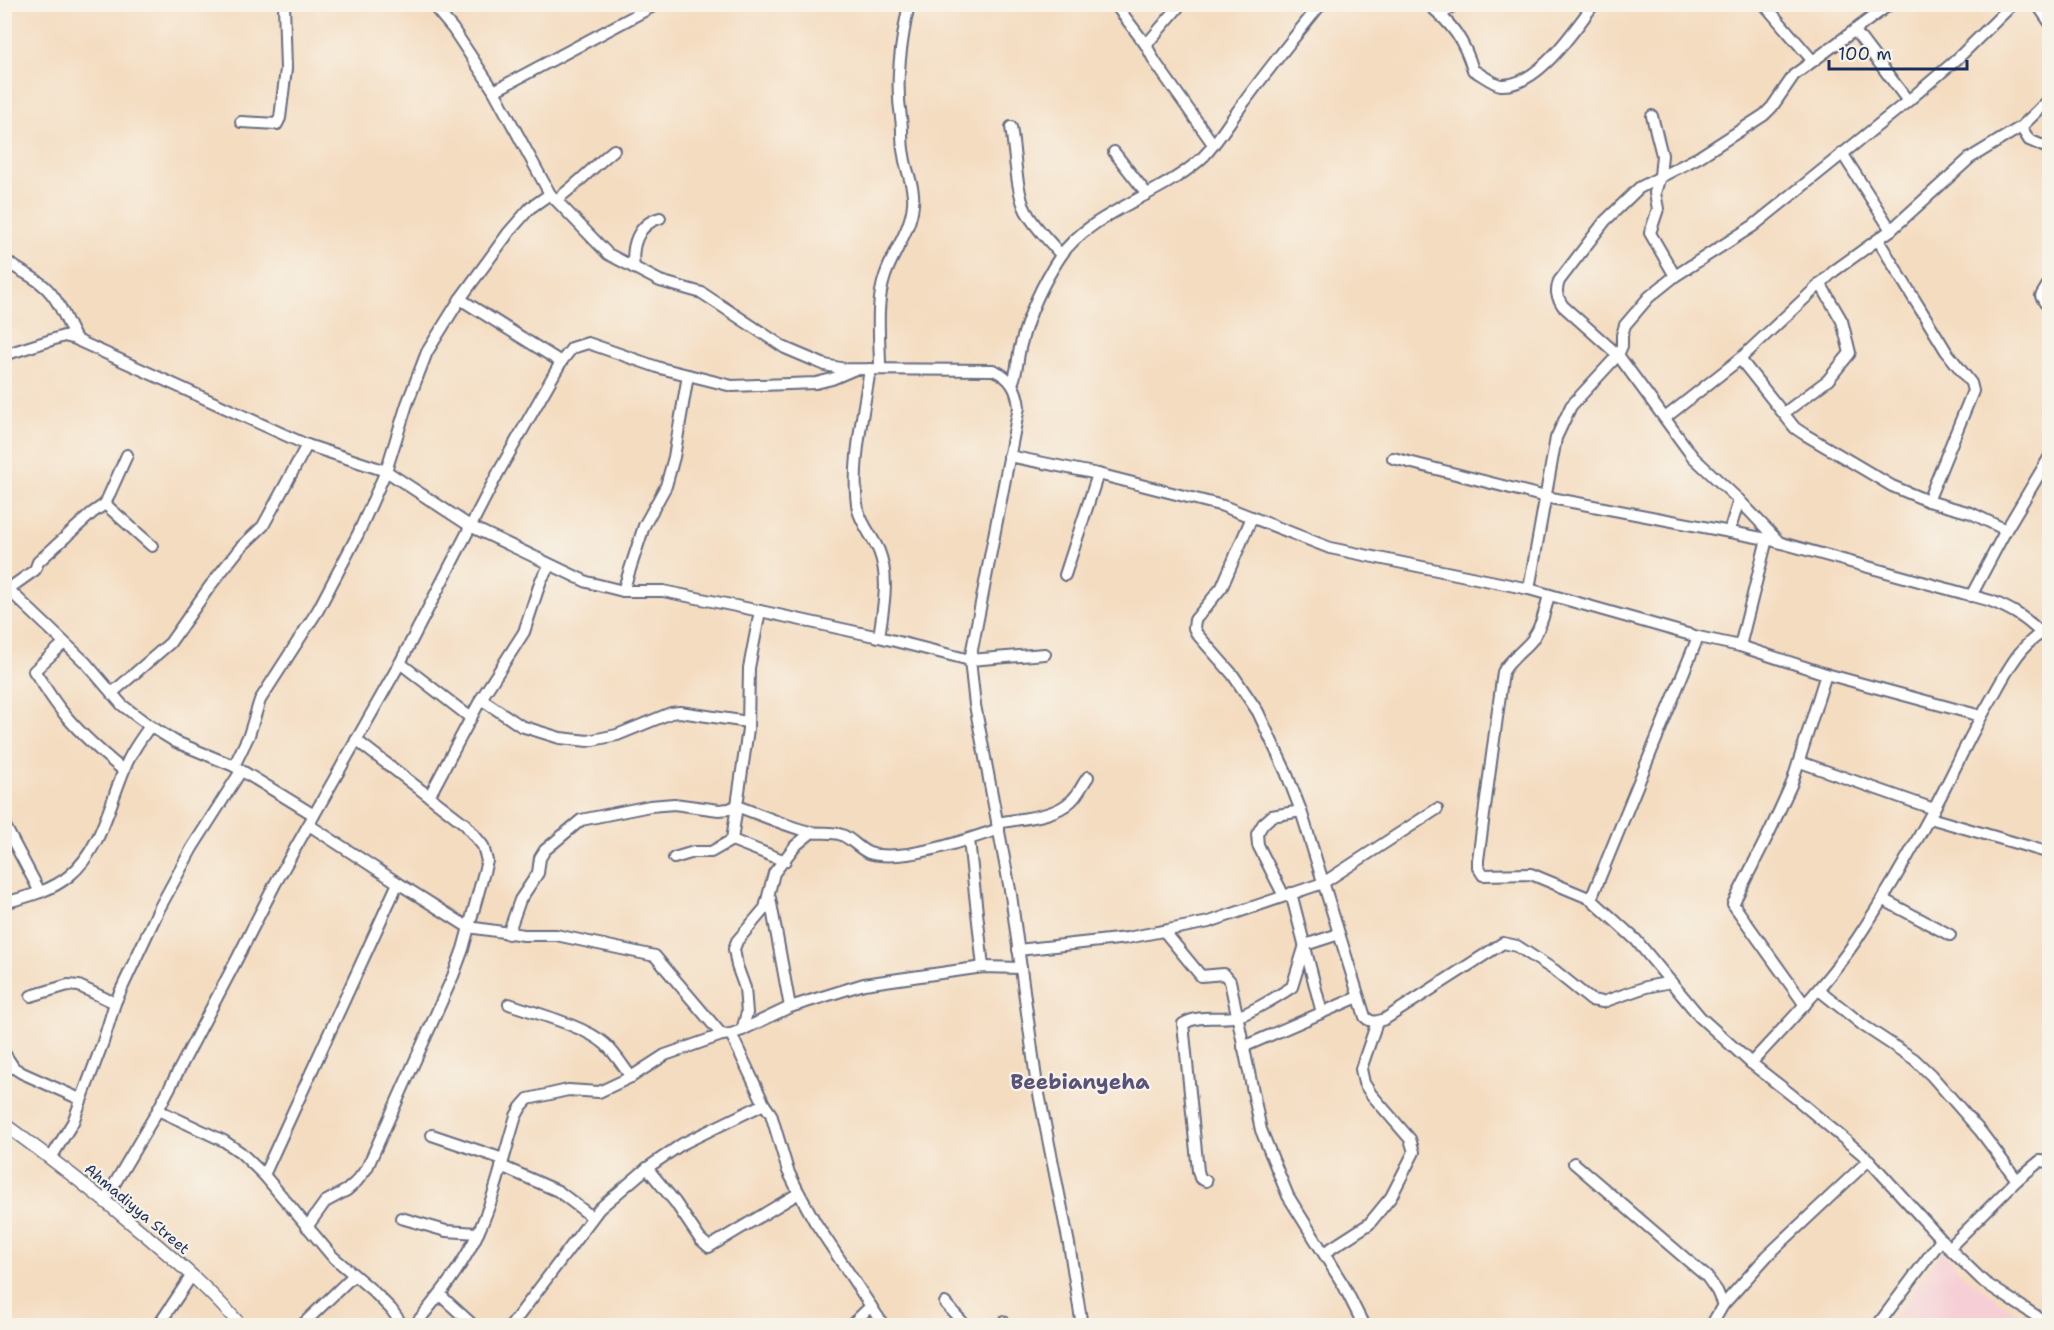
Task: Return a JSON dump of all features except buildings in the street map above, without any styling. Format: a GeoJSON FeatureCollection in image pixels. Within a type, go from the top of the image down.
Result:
{"type":"FeatureCollection","features":[{"type":"Feature","properties":{"kind":"street"},"geometry":{"type":"LineString","coordinates":[[241,122],[270,125],[276,124],[279,118],[286,69],[284,4]]}},
{"type":"Feature","properties":{"kind":"street"},"geometry":{"type":"LineString","coordinates":[[432,4],[453,29],[494,91],[553,197],[608,254],[660,281],[702,294],[796,353],[835,367],[993,370],[1005,375],[1018,396],[1019,407],[970,660],[975,705],[998,826],[1021,968],[1036,1079],[1069,1244],[1082,1326]]}},
{"type":"Feature","properties":{"kind":"street"},"geometry":{"type":"LineString","coordinates":[[494,91],[657,4]]}},
{"type":"Feature","properties":{"kind":"street"},"geometry":{"type":"LineString","coordinates":[[879,637],[885,588],[884,568],[878,550],[858,510],[857,479],[870,368],[884,279],[905,233],[913,205],[913,184],[904,156],[902,119],[898,102],[900,66],[909,4]]}},
{"type":"Feature","properties":{"kind":"street"},"geometry":{"type":"LineString","coordinates":[[1115,4],[1146,45],[1155,62],[1213,144]]}},
{"type":"Feature","properties":{"kind":"street"},"geometry":{"type":"LineString","coordinates":[[1146,45],[1181,4]]}},
{"type":"Feature","properties":{"kind":"street"},"geometry":{"type":"LineString","coordinates":[[1012,384],[1017,373],[1018,353],[1030,316],[1043,284],[1061,255],[1079,236],[1184,172],[1204,155],[1321,4]]}},
{"type":"Feature","properties":{"kind":"street"},"geometry":{"type":"LineString","coordinates":[[1428,4],[1454,28],[1466,47],[1473,70],[1500,85],[1522,81],[1542,67],[1594,4]]}},
{"type":"Feature","properties":{"kind":"street"},"geometry":{"type":"LineString","coordinates":[[1441,15],[1455,4]]}},
{"type":"Feature","properties":{"kind":"street"},"geometry":{"type":"LineString","coordinates":[[1764,4],[1813,61]]}},
{"type":"Feature","properties":{"kind":"street"},"geometry":{"type":"LineString","coordinates":[[1779,542],[1693,457],[1618,355],[1563,306],[1557,297],[1556,289],[1572,264],[1614,211],[1639,188],[1699,158],[1764,115],[1794,75],[1890,4]]}},
{"type":"Feature","properties":{"kind":"street"},"geometry":{"type":"LineString","coordinates":[[1529,589],[1556,438],[1561,424],[1582,391],[1618,355],[1622,346],[1625,325],[1649,297],[1675,276],[1753,226],[1908,101],[1956,60],[2013,4]]}},
{"type":"Feature","properties":{"kind":"street"},"geometry":{"type":"LineString","coordinates":[[2037,4],[2049,23]]}},
{"type":"Feature","properties":{"kind":"street"},"geometry":{"type":"LineString","coordinates":[[1855,30],[1908,101]]}},
{"type":"Feature","properties":{"kind":"street"},"geometry":{"type":"LineString","coordinates":[[1665,418],[1740,359],[1820,283],[1891,230],[1970,158],[2021,127],[2049,99]]}},
{"type":"Feature","properties":{"kind":"street"},"geometry":{"type":"LineString","coordinates":[[1652,116],[1661,146],[1660,176],[1654,193],[1658,208],[1650,233],[1675,276]]}},
{"type":"Feature","properties":{"kind":"street"},"geometry":{"type":"LineString","coordinates":[[1011,127],[1024,208],[1035,226],[1061,255]]}},
{"type":"Feature","properties":{"kind":"street"},"geometry":{"type":"LineString","coordinates":[[2021,127],[2029,140],[2049,149]]}},
{"type":"Feature","properties":{"kind":"street"},"geometry":{"type":"LineString","coordinates":[[51,1158],[73,1122],[115,1003],[164,899],[237,768],[260,700],[318,610],[358,534],[386,471],[407,404],[427,352],[460,299],[508,232],[530,208],[574,187],[614,150]]}},
{"type":"Feature","properties":{"kind":"street"},"geometry":{"type":"LineString","coordinates":[[1114,152],[1147,195]]}},
{"type":"Feature","properties":{"kind":"street"},"geometry":{"type":"LineString","coordinates":[[1842,153],[1891,230]]}},
{"type":"Feature","properties":{"kind":"street"},"geometry":{"type":"LineString","coordinates":[[634,268],[633,248],[636,238],[651,220],[660,218]]}},
{"type":"Feature","properties":{"kind":"street"},"geometry":{"type":"LineString","coordinates":[[1878,240],[1946,351],[1971,383],[1973,391],[1928,501]]}},
{"type":"Feature","properties":{"kind":"street"},"geometry":{"type":"LineString","coordinates":[[4,259],[18,271],[44,286],[61,309],[76,339]]}},
{"type":"Feature","properties":{"kind":"street"},"geometry":{"type":"LineString","coordinates":[[2049,281],[2041,296],[2049,305]]}},
{"type":"Feature","properties":{"kind":"street"},"geometry":{"type":"LineString","coordinates":[[1784,413],[1828,380],[1850,353],[1842,321],[1820,283]]}},
{"type":"Feature","properties":{"kind":"street"},"geometry":{"type":"LineString","coordinates":[[460,299],[561,362]]}},
{"type":"Feature","properties":{"kind":"street"},"geometry":{"type":"LineString","coordinates":[[4,356],[64,336],[76,339],[307,445],[386,471],[471,526],[587,582],[623,591],[663,591],[879,637],[970,660],[1045,654]]}},
{"type":"Feature","properties":{"kind":"street"},"geometry":{"type":"LineString","coordinates":[[105,1200],[158,1110],[275,884],[400,663],[498,472],[561,362],[572,348],[588,343],[660,368],[732,386],[816,383],[870,368]]}},
{"type":"Feature","properties":{"kind":"street"},"geometry":{"type":"LineString","coordinates":[[1740,359],[1795,428],[1804,434],[1892,486],[1928,501],[1971,513],[2006,530]]}},
{"type":"Feature","properties":{"kind":"street"},"geometry":{"type":"LineString","coordinates":[[623,591],[644,526],[666,486],[674,458],[688,375]]}},
{"type":"Feature","properties":{"kind":"street"},"geometry":{"type":"LineString","coordinates":[[112,693],[170,643],[241,547],[263,526],[307,445]]}},
{"type":"Feature","properties":{"kind":"street"},"geometry":{"type":"LineString","coordinates":[[128,455],[105,504],[38,562],[35,570],[6,591],[87,663],[122,705],[150,726],[176,742],[237,768],[398,882],[468,927],[508,934],[556,935],[655,956],[726,1034],[771,1114],[788,1171],[799,1193],[815,1222],[884,1326]]}},
{"type":"Feature","properties":{"kind":"street"},"geometry":{"type":"LineString","coordinates":[[1009,456],[1098,474],[1223,506],[1330,548],[1529,589],[1698,637],[1740,646],[1826,674],[1981,716]]}},
{"type":"Feature","properties":{"kind":"street"},"geometry":{"type":"LineString","coordinates":[[1971,596],[2049,456]]}},
{"type":"Feature","properties":{"kind":"street"},"geometry":{"type":"LineString","coordinates":[[1393,458],[1546,496],[1779,542],[2011,609],[2045,631],[2023,648],[1981,716],[1932,813],[1856,940],[1819,990],[1751,1063]]}},
{"type":"Feature","properties":{"kind":"street"},"geometry":{"type":"LineString","coordinates":[[1065,575],[1098,474]]}},
{"type":"Feature","properties":{"kind":"street"},"geometry":{"type":"LineString","coordinates":[[1728,532],[1739,500]]}},
{"type":"Feature","properties":{"kind":"street"},"geometry":{"type":"LineString","coordinates":[[105,504],[152,546]]}},
{"type":"Feature","properties":{"kind":"street"},"geometry":{"type":"LineString","coordinates":[[1252,517],[1222,588],[1196,620],[1194,628],[1233,675],[1258,712],[1286,772],[1301,811],[1365,1017],[1369,1021],[1377,1022],[1385,1019],[1503,943],[1517,946],[1554,970],[1591,1000],[1603,1002],[1646,987],[1671,982]]}},
{"type":"Feature","properties":{"kind":"street"},"geometry":{"type":"LineString","coordinates":[[1740,646],[1767,539]]}},
{"type":"Feature","properties":{"kind":"street"},"geometry":{"type":"LineString","coordinates":[[430,795],[471,718],[524,632],[541,580],[550,565]]}},
{"type":"Feature","properties":{"kind":"street"},"geometry":{"type":"LineString","coordinates":[[1549,595],[1539,628],[1531,641],[1503,672],[1478,867],[1483,875],[1531,874],[1591,899],[1636,940],[1700,1017],[1751,1063],[1869,1160],[1941,1240],[1984,1282],[2049,1325]]}},
{"type":"Feature","properties":{"kind":"street"},"geometry":{"type":"LineString","coordinates":[[732,840],[748,722],[749,668],[760,611]]}},
{"type":"Feature","properties":{"kind":"street"},"geometry":{"type":"LineString","coordinates":[[1591,899],[1698,637]]}},
{"type":"Feature","properties":{"kind":"street"},"geometry":{"type":"LineString","coordinates":[[64,643],[34,671],[62,711],[82,734],[97,750],[123,770]]}},
{"type":"Feature","properties":{"kind":"street"},"geometry":{"type":"LineString","coordinates":[[400,663],[471,718]]}},
{"type":"Feature","properties":{"kind":"street"},"geometry":{"type":"LineString","coordinates":[[1805,1005],[1733,904],[1770,831],[1800,762],[1826,674]]}},
{"type":"Feature","properties":{"kind":"street"},"geometry":{"type":"LineString","coordinates":[[482,699],[521,726],[560,738],[588,741],[617,735],[671,713],[680,712],[748,722]]}},
{"type":"Feature","properties":{"kind":"street"},"geometry":{"type":"LineString","coordinates":[[4,903],[40,892],[67,878],[83,862],[94,844],[123,770],[150,726]]}},
{"type":"Feature","properties":{"kind":"street"},"geometry":{"type":"LineString","coordinates":[[307,1227],[325,1202],[347,1191],[367,1168],[453,976],[463,950],[487,861],[483,846],[465,824],[357,740]]}},
{"type":"Feature","properties":{"kind":"street"},"geometry":{"type":"LineString","coordinates":[[1800,762],[1932,813],[2049,854]]}},
{"type":"Feature","properties":{"kind":"street"},"geometry":{"type":"LineString","coordinates":[[508,934],[520,900],[538,873],[540,858],[545,850],[581,820],[650,806],[674,804],[719,810],[736,806],[812,832],[826,831],[842,835],[867,852],[884,855],[920,852],[969,840],[998,826],[1061,808],[1072,800],[1088,777]]}},
{"type":"Feature","properties":{"kind":"street"},"geometry":{"type":"LineString","coordinates":[[1018,950],[1127,938],[1209,922],[1323,883],[1437,809]]}},
{"type":"Feature","properties":{"kind":"street"},"geometry":{"type":"LineString","coordinates":[[1301,811],[1272,816],[1257,834],[1258,845],[1287,895],[1305,945],[1322,1013]]}},
{"type":"Feature","properties":{"kind":"street"},"geometry":{"type":"LineString","coordinates":[[4,824],[40,892]]}},
{"type":"Feature","properties":{"kind":"street"},"geometry":{"type":"LineString","coordinates":[[742,1030],[747,1013],[745,988],[734,949],[737,941],[765,908],[774,873],[795,846],[812,832]]}},
{"type":"Feature","properties":{"kind":"street"},"geometry":{"type":"LineString","coordinates":[[674,858],[694,852],[711,852],[732,840]]}},
{"type":"Feature","properties":{"kind":"street"},"geometry":{"type":"LineString","coordinates":[[732,840],[785,861]]}},
{"type":"Feature","properties":{"kind":"street"},"geometry":{"type":"LineString","coordinates":[[969,840],[983,967]]}},
{"type":"Feature","properties":{"kind":"street"},"geometry":{"type":"LineString","coordinates":[[264,1176],[398,882]]}},
{"type":"Feature","properties":{"kind":"street"},"geometry":{"type":"LineString","coordinates":[[769,891],[789,1007]]}},
{"type":"Feature","properties":{"kind":"street"},"geometry":{"type":"LineString","coordinates":[[1882,899],[1950,935]]}},
{"type":"Feature","properties":{"kind":"street"},"geometry":{"type":"LineString","coordinates":[[1164,931],[1201,976],[1224,974],[1227,976],[1238,1016],[1261,1130],[1288,1196],[1324,1254],[1364,1326]]}},
{"type":"Feature","properties":{"kind":"street"},"geometry":{"type":"LineString","coordinates":[[1305,945],[1339,934]]}},
{"type":"Feature","properties":{"kind":"street"},"geometry":{"type":"LineString","coordinates":[[1206,1181],[1200,1178],[1198,1171],[1184,1024],[1192,1018],[1238,1016],[1292,987],[1305,945]]}},
{"type":"Feature","properties":{"kind":"street"},"geometry":{"type":"LineString","coordinates":[[414,1326],[440,1295],[478,1233],[488,1210],[516,1116],[528,1099],[568,1090],[599,1092],[631,1077],[665,1055],[742,1030],[789,1007],[864,984],[983,967],[1021,968]]}},
{"type":"Feature","properties":{"kind":"street"},"geometry":{"type":"LineString","coordinates":[[31,996],[68,985],[79,986],[115,1003]]}},
{"type":"Feature","properties":{"kind":"street"},"geometry":{"type":"LineString","coordinates":[[1819,990],[1864,1026],[1914,1059],[1931,1075],[1981,1132],[2017,1180]]}},
{"type":"Feature","properties":{"kind":"street"},"geometry":{"type":"LineString","coordinates":[[1243,1047],[1358,997]]}},
{"type":"Feature","properties":{"kind":"street"},"geometry":{"type":"LineString","coordinates":[[509,1004],[571,1026],[596,1038],[606,1045],[631,1077]]}},
{"type":"Feature","properties":{"kind":"street"},"geometry":{"type":"LineString","coordinates":[[1324,1254],[1369,1224],[1391,1197],[1414,1152],[1410,1139],[1364,1083],[1361,1069],[1377,1022]]}},
{"type":"Feature","properties":{"kind":"street"},"geometry":{"type":"LineString","coordinates":[[4,1053],[14,1068],[22,1074],[80,1099]]}},
{"type":"Feature","properties":{"kind":"street"},"geometry":{"type":"LineString","coordinates":[[511,1326],[592,1217],[647,1168],[682,1144],[764,1104]]}},
{"type":"Feature","properties":{"kind":"street"},"geometry":{"type":"LineString","coordinates":[[158,1110],[224,1141],[240,1152],[264,1176],[332,1256],[373,1291],[391,1309],[403,1326]]}},
{"type":"Feature","properties":{"kind":"street","name":"Ahmadiyya Street"},"geometry":{"type":"LineString","coordinates":[[4,1124],[105,1200],[219,1300],[241,1326]]}},
{"type":"Feature","properties":{"kind":"street"},"geometry":{"type":"LineString","coordinates":[[432,1135],[502,1163],[558,1191],[592,1217]]}},
{"type":"Feature","properties":{"kind":"street"},"geometry":{"type":"LineString","coordinates":[[1711,1326],[1723,1305],[1767,1256],[1869,1160]]}},
{"type":"Feature","properties":{"kind":"street"},"geometry":{"type":"LineString","coordinates":[[1950,1248],[2017,1180],[2040,1161],[2049,1162]]}},
{"type":"Feature","properties":{"kind":"street"},"geometry":{"type":"LineString","coordinates":[[1574,1163],[1707,1277],[1723,1305]]}},
{"type":"Feature","properties":{"kind":"street"},"geometry":{"type":"LineString","coordinates":[[647,1168],[675,1202],[700,1239],[709,1247],[799,1193]]}},
{"type":"Feature","properties":{"kind":"street"},"geometry":{"type":"LineString","coordinates":[[401,1218],[446,1231],[478,1233]]}},
{"type":"Feature","properties":{"kind":"street"},"geometry":{"type":"LineString","coordinates":[[1877,1326],[1941,1240]]}},
{"type":"Feature","properties":{"kind":"street"},"geometry":{"type":"LineString","coordinates":[[158,1326],[192,1275]]}},
{"type":"Feature","properties":{"kind":"street"},"geometry":{"type":"LineString","coordinates":[[301,1326],[353,1276]]}},
{"type":"Feature","properties":{"kind":"street"},"geometry":{"type":"LineString","coordinates":[[440,1295],[474,1326]]}},
{"type":"Feature","properties":{"kind":"street"},"geometry":{"type":"LineString","coordinates":[[945,1303],[966,1326]]}},
{"type":"Feature","properties":{"kind":"street"},"geometry":{"type":"LineString","coordinates":[[850,1326],[871,1306]]}},
{"type":"Feature","properties":{"kind":"shaded area"},"geometry":{"type":"Polygon","coordinates":[[[1943,1250],[1962,1274],[2034,1325],[1888,1325],[1943,1250]]]}},
{"type":"Feature","properties":{"kind":"district","name":"Beebianyeha"},"geometry":{"type":"Point","coordinates":[1080,1082]}}]}
